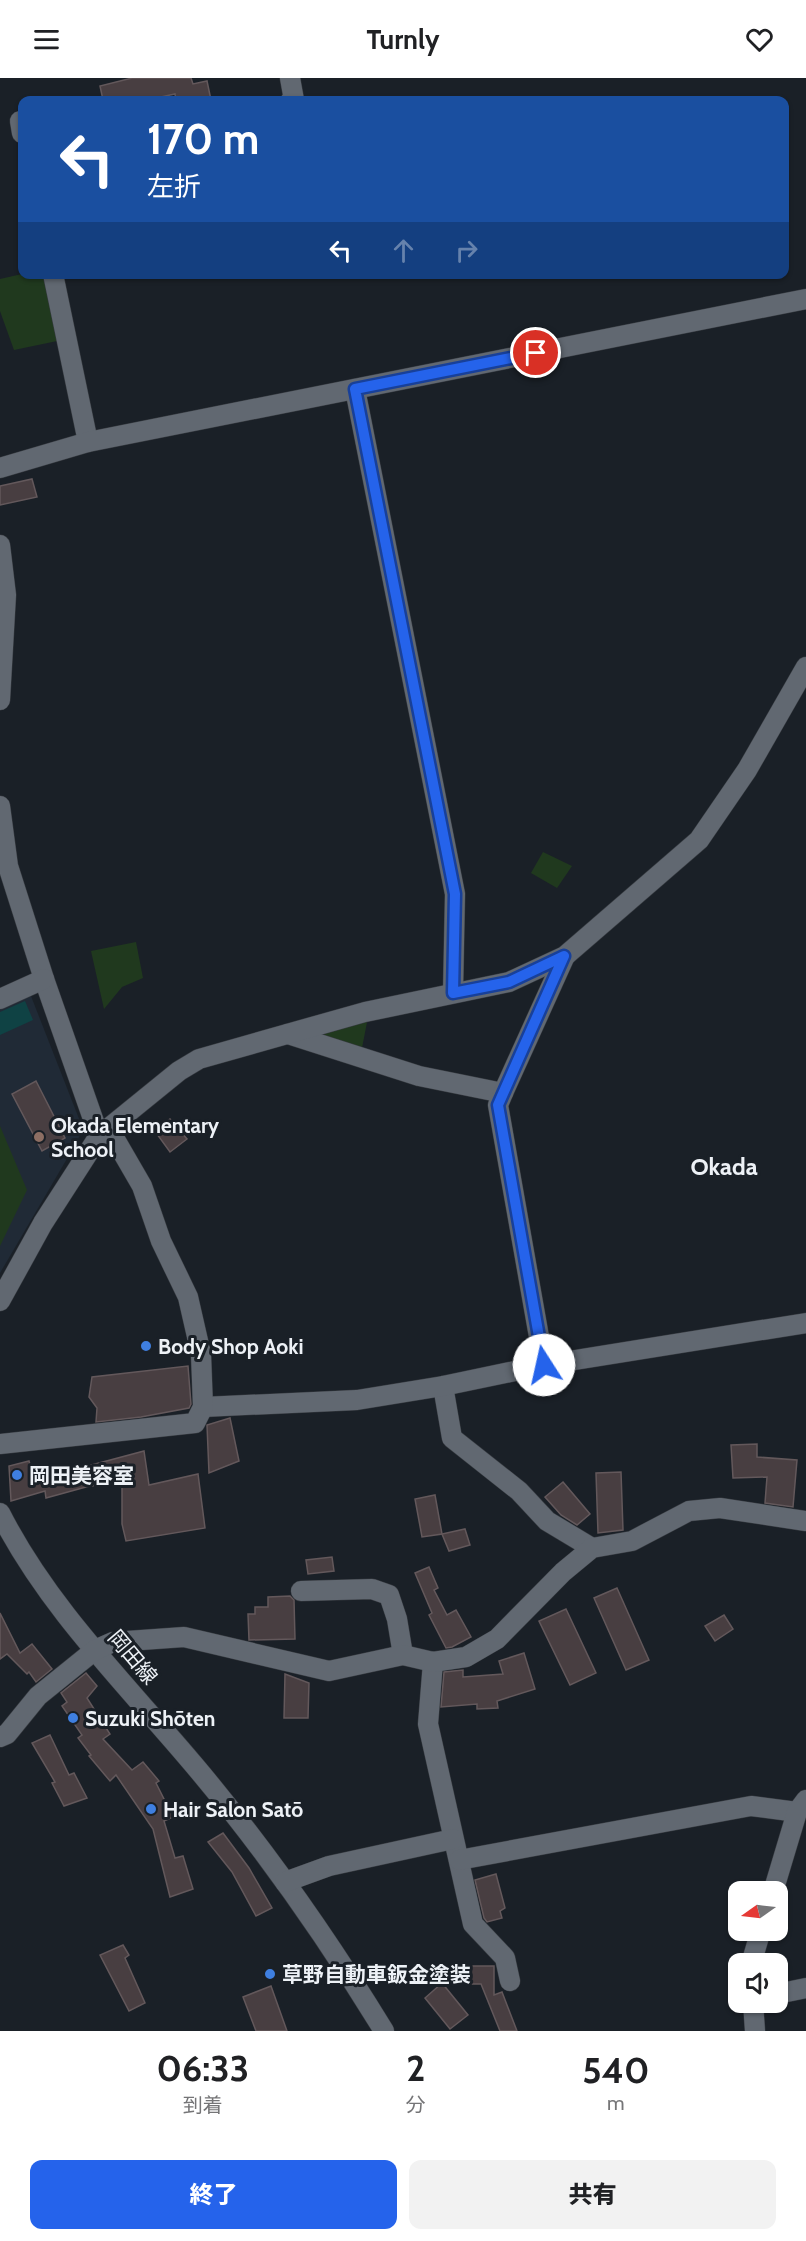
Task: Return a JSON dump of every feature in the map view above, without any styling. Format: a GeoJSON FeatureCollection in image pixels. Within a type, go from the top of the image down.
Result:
{"type":"FeatureCollection","features":[{"type":"Feature","properties":{"kind":"street"},"geometry":{"type":"LineString","coordinates":[[290,78],[293,96]]}},
{"type":"Feature","properties":{"kind":"street"},"geometry":{"type":"LineString","coordinates":[[53,279],[88,442]]}},
{"type":"Feature","properties":{"kind":"street"},"geometry":{"type":"LineString","coordinates":[[0,468],[88,442],[806,299]]}},
{"type":"Feature","properties":{"kind":"street"},"geometry":{"type":"LineString","coordinates":[[355,389],[455,894],[453,993]]}},
{"type":"Feature","properties":{"kind":"street"},"geometry":{"type":"LineString","coordinates":[[0,545],[6,595],[2,629],[0,700]]}},
{"type":"Feature","properties":{"kind":"street"},"geometry":{"type":"LineString","coordinates":[[0,1301],[43,1223],[104,1132],[179,1071],[200,1059],[365,1012],[509,982],[564,956],[699,840],[747,770],[806,667]]}},
{"type":"Feature","properties":{"kind":"street"},"geometry":{"type":"LineString","coordinates":[[0,806],[8,866],[44,979],[104,1132],[142,1186],[162,1241],[188,1297],[201,1354],[203,1407],[195,1423],[0,1444]]}},
{"type":"Feature","properties":{"kind":"street"},"geometry":{"type":"LineString","coordinates":[[544,1365],[498,1105],[564,956]]}},
{"type":"Feature","properties":{"kind":"street"},"geometry":{"type":"LineString","coordinates":[[0,999],[44,979]]}},
{"type":"Feature","properties":{"kind":"street"},"geometry":{"type":"LineString","coordinates":[[288,1034],[419,1076],[503,1093]]}},
{"type":"Feature","properties":{"kind":"street"},"geometry":{"type":"LineString","coordinates":[[203,1407],[357,1400],[443,1386],[544,1365],[806,1323]]}},
{"type":"Feature","properties":{"kind":"street"},"geometry":{"type":"LineString","coordinates":[[443,1386],[452,1438],[519,1491],[547,1521],[592,1548]]}},
{"type":"Feature","properties":{"kind":"street"},"geometry":{"type":"LineString","coordinates":[[0,1737],[7,1734],[38,1696],[95,1650],[113,1642],[184,1637],[329,1671],[403,1655],[433,1662],[466,1657],[497,1639],[562,1572],[592,1548],[632,1541],[688,1511],[720,1508],[806,1521]]}},
{"type":"Feature","properties":{"kind":"street","name":"岡田線"},"geometry":{"type":"LineString","coordinates":[[0,1514],[9,1549],[195,1766],[285,1882],[348,1972],[384,2031]]}},
{"type":"Feature","properties":{"kind":"street"},"geometry":{"type":"LineString","coordinates":[[301,1591],[372,1589],[389,1595],[397,1619],[403,1655]]}},
{"type":"Feature","properties":{"kind":"street"},"geometry":{"type":"LineString","coordinates":[[433,1662],[428,1724],[473,1924],[505,1958],[510,1981]]}},
{"type":"Feature","properties":{"kind":"street"},"geometry":{"type":"LineString","coordinates":[[459,1860],[752,1806],[801,1806],[777,1881]]}},
{"type":"Feature","properties":{"kind":"street"},"geometry":{"type":"LineString","coordinates":[[285,1882],[329,1866],[453,1839]]}},
{"type":"Feature","properties":{"kind":"street"},"geometry":{"type":"LineString","coordinates":[[788,1992],[806,1988]]}},
{"type":"Feature","properties":{"kind":"street"},"geometry":{"type":"LineString","coordinates":[[754,2013],[755,2031]]}},
{"type":"Feature","properties":{"kind":"shaded area"},"geometry":{"type":"Polygon","coordinates":[[[18,275],[18,279],[49,279],[62,340],[14,350],[0,311],[0,279],[18,275]]]}},
{"type":"Feature","properties":{"kind":"shaded area"},"geometry":{"type":"Polygon","coordinates":[[[543,852],[572,866],[557,888],[531,873],[543,852]]]}},
{"type":"Feature","properties":{"kind":"shaded area"},"geometry":{"type":"Polygon","coordinates":[[[136,942],[143,978],[122,987],[104,1009],[91,951],[136,942]]]}},
{"type":"Feature","properties":{"kind":"shaded area","name":"Okada Elementary School"},"geometry":{"type":"Polygon","coordinates":[[[29,991],[83,1129],[0,1273],[0,1006],[29,991]]]}},
{"type":"Feature","properties":{"kind":"shaded area"},"geometry":{"type":"Polygon","coordinates":[[[25,1001],[33,1020],[0,1035],[0,1012],[25,1001]]]}},
{"type":"Feature","properties":{"kind":"shaded area"},"geometry":{"type":"Polygon","coordinates":[[[368,1017],[361,1053],[326,1041],[324,1033],[368,1017]]]}},
{"type":"Feature","properties":{"kind":"shaded area"},"geometry":{"type":"Polygon","coordinates":[[[0,1126],[27,1190],[0,1246],[0,1126]]]}},
{"type":"Feature","properties":{"kind":"building"},"geometry":{"type":"Polygon","coordinates":[[[132,78],[191,78],[193,84],[207,81],[210,96],[175,96],[175,94],[102,96],[100,86],[132,78]]]}},
{"type":"Feature","properties":{"kind":"building"},"geometry":{"type":"Polygon","coordinates":[[[32,479],[37,497],[0,505],[0,486],[32,479]]]}},
{"type":"Feature","properties":{"kind":"building"},"geometry":{"type":"Polygon","coordinates":[[[36,1081],[65,1138],[42,1151],[12,1094],[36,1081]]]}},
{"type":"Feature","properties":{"kind":"building"},"geometry":{"type":"Polygon","coordinates":[[[170,1119],[187,1139],[170,1152],[154,1130],[170,1119]]]}},
{"type":"Feature","properties":{"kind":"building"},"geometry":{"type":"Polygon","coordinates":[[[188,1366],[191,1404],[189,1408],[96,1422],[97,1408],[89,1397],[92,1377],[188,1366]]]}},
{"type":"Feature","properties":{"kind":"building"},"geometry":{"type":"Polygon","coordinates":[[[230,1418],[239,1461],[209,1473],[207,1425],[230,1418]]]}},
{"type":"Feature","properties":{"kind":"building"},"geometry":{"type":"Polygon","coordinates":[[[757,1444],[757,1457],[797,1460],[793,1507],[765,1503],[767,1477],[733,1478],[731,1445],[757,1444]]]}},
{"type":"Feature","properties":{"kind":"building"},"geometry":{"type":"Polygon","coordinates":[[[144,1451],[149,1485],[198,1474],[205,1528],[126,1541],[122,1524],[122,1481],[86,1487],[46,1498],[45,1491],[11,1501],[9,1466],[29,1461],[34,1479],[68,1468],[69,1471],[144,1451]]]}},
{"type":"Feature","properties":{"kind":"building"},"geometry":{"type":"Polygon","coordinates":[[[621,1472],[623,1530],[598,1533],[596,1473],[621,1472]]]}},
{"type":"Feature","properties":{"kind":"building"},"geometry":{"type":"Polygon","coordinates":[[[563,1482],[590,1514],[577,1525],[561,1515],[545,1497],[563,1482]]]}},
{"type":"Feature","properties":{"kind":"building"},"geometry":{"type":"Polygon","coordinates":[[[435,1495],[442,1534],[422,1537],[415,1499],[435,1495]]]}},
{"type":"Feature","properties":{"kind":"building"},"geometry":{"type":"Polygon","coordinates":[[[465,1529],[470,1545],[449,1551],[442,1534],[465,1529]]]}},
{"type":"Feature","properties":{"kind":"building"},"geometry":{"type":"Polygon","coordinates":[[[332,1557],[334,1571],[308,1574],[306,1560],[332,1557]]]}},
{"type":"Feature","properties":{"kind":"building"},"geometry":{"type":"Polygon","coordinates":[[[429,1567],[438,1588],[434,1590],[447,1615],[456,1610],[471,1637],[452,1647],[446,1648],[429,1615],[432,1613],[415,1573],[429,1567]]]}},
{"type":"Feature","properties":{"kind":"building"},"geometry":{"type":"Polygon","coordinates":[[[617,1588],[649,1660],[626,1670],[594,1598],[617,1588]]]}},
{"type":"Feature","properties":{"kind":"building"},"geometry":{"type":"Polygon","coordinates":[[[290,1596],[294,1600],[295,1639],[249,1640],[248,1614],[255,1614],[255,1607],[268,1607],[268,1597],[290,1596]]]}},
{"type":"Feature","properties":{"kind":"building"},"geometry":{"type":"Polygon","coordinates":[[[566,1609],[596,1673],[570,1685],[539,1621],[566,1609]]]}},
{"type":"Feature","properties":{"kind":"building"},"geometry":{"type":"Polygon","coordinates":[[[0,1613],[20,1653],[32,1644],[52,1669],[36,1682],[29,1672],[27,1674],[7,1654],[0,1659],[0,1613]]]}},
{"type":"Feature","properties":{"kind":"building"},"geometry":{"type":"Polygon","coordinates":[[[724,1615],[733,1629],[715,1641],[705,1626],[724,1615]]]}},
{"type":"Feature","properties":{"kind":"building"},"geometry":{"type":"Polygon","coordinates":[[[524,1653],[535,1689],[497,1701],[498,1708],[477,1709],[477,1704],[441,1707],[444,1672],[463,1670],[463,1677],[503,1674],[499,1661],[524,1653]]]}},
{"type":"Feature","properties":{"kind":"building"},"geometry":{"type":"Polygon","coordinates":[[[86,1673],[97,1686],[87,1698],[110,1734],[103,1739],[132,1770],[143,1762],[159,1781],[156,1783],[173,1817],[164,1821],[175,1858],[183,1856],[193,1889],[170,1897],[153,1829],[116,1775],[110,1781],[89,1756],[91,1755],[78,1738],[82,1735],[62,1706],[67,1702],[61,1693],[86,1673]]]}},
{"type":"Feature","properties":{"kind":"building"},"geometry":{"type":"Polygon","coordinates":[[[285,1674],[309,1683],[308,1718],[284,1718],[285,1674]]]}},
{"type":"Feature","properties":{"kind":"building"},"geometry":{"type":"Polygon","coordinates":[[[50,1735],[69,1775],[74,1773],[87,1798],[64,1806],[52,1783],[55,1782],[32,1743],[50,1735]]]}},
{"type":"Feature","properties":{"kind":"building"},"geometry":{"type":"Polygon","coordinates":[[[223,1833],[249,1868],[272,1908],[256,1916],[232,1872],[208,1842],[223,1833]]]}},
{"type":"Feature","properties":{"kind":"building"},"geometry":{"type":"Polygon","coordinates":[[[496,1874],[505,1908],[500,1911],[502,1918],[487,1922],[475,1880],[496,1874]]]}},
{"type":"Feature","properties":{"kind":"building"},"geometry":{"type":"Polygon","coordinates":[[[123,1945],[129,1955],[125,1958],[145,2003],[129,2011],[100,1955],[123,1945]]]}},
{"type":"Feature","properties":{"kind":"building"},"geometry":{"type":"Polygon","coordinates":[[[469,1966],[494,1966],[494,1995],[502,1992],[517,2031],[500,2031],[481,1984],[469,1984],[469,1966]]]}},
{"type":"Feature","properties":{"kind":"building"},"geometry":{"type":"Polygon","coordinates":[[[442,1983],[468,2015],[450,2029],[425,1998],[442,1983]]]}},
{"type":"Feature","properties":{"kind":"building"},"geometry":{"type":"Polygon","coordinates":[[[271,1986],[287,2031],[256,2031],[243,1997],[271,1986]]]}},
{"type":"Feature","properties":{"kind":"place","name":"Okada Elementary School"},"geometry":{"type":"Point","coordinates":[39,1137]}},
{"type":"Feature","properties":{"kind":"place","name":"Body Shop Aoki"},"geometry":{"type":"Point","coordinates":[146,1346]}},
{"type":"Feature","properties":{"kind":"place","name":"岡田美容室"},"geometry":{"type":"Point","coordinates":[17,1475]}},
{"type":"Feature","properties":{"kind":"place","name":"Suzuki Shōten"},"geometry":{"type":"Point","coordinates":[73,1718]}},
{"type":"Feature","properties":{"kind":"place","name":"Hair Salon Satō"},"geometry":{"type":"Point","coordinates":[151,1809]}},
{"type":"Feature","properties":{"kind":"place","name":"草野自動車鈑金塗装"},"geometry":{"type":"Point","coordinates":[270,1974]}},
{"type":"Feature","properties":{"kind":"district","name":"Okada"},"geometry":{"type":"Point","coordinates":[724,1166]}},
{"type":"Feature","properties":{"kind":"route"},"geometry":{"type":"LineString","coordinates":[[536,353],[355,389],[455,894],[453,993],[509,982],[564,956],[498,1105],[544,1365]]}}]}
